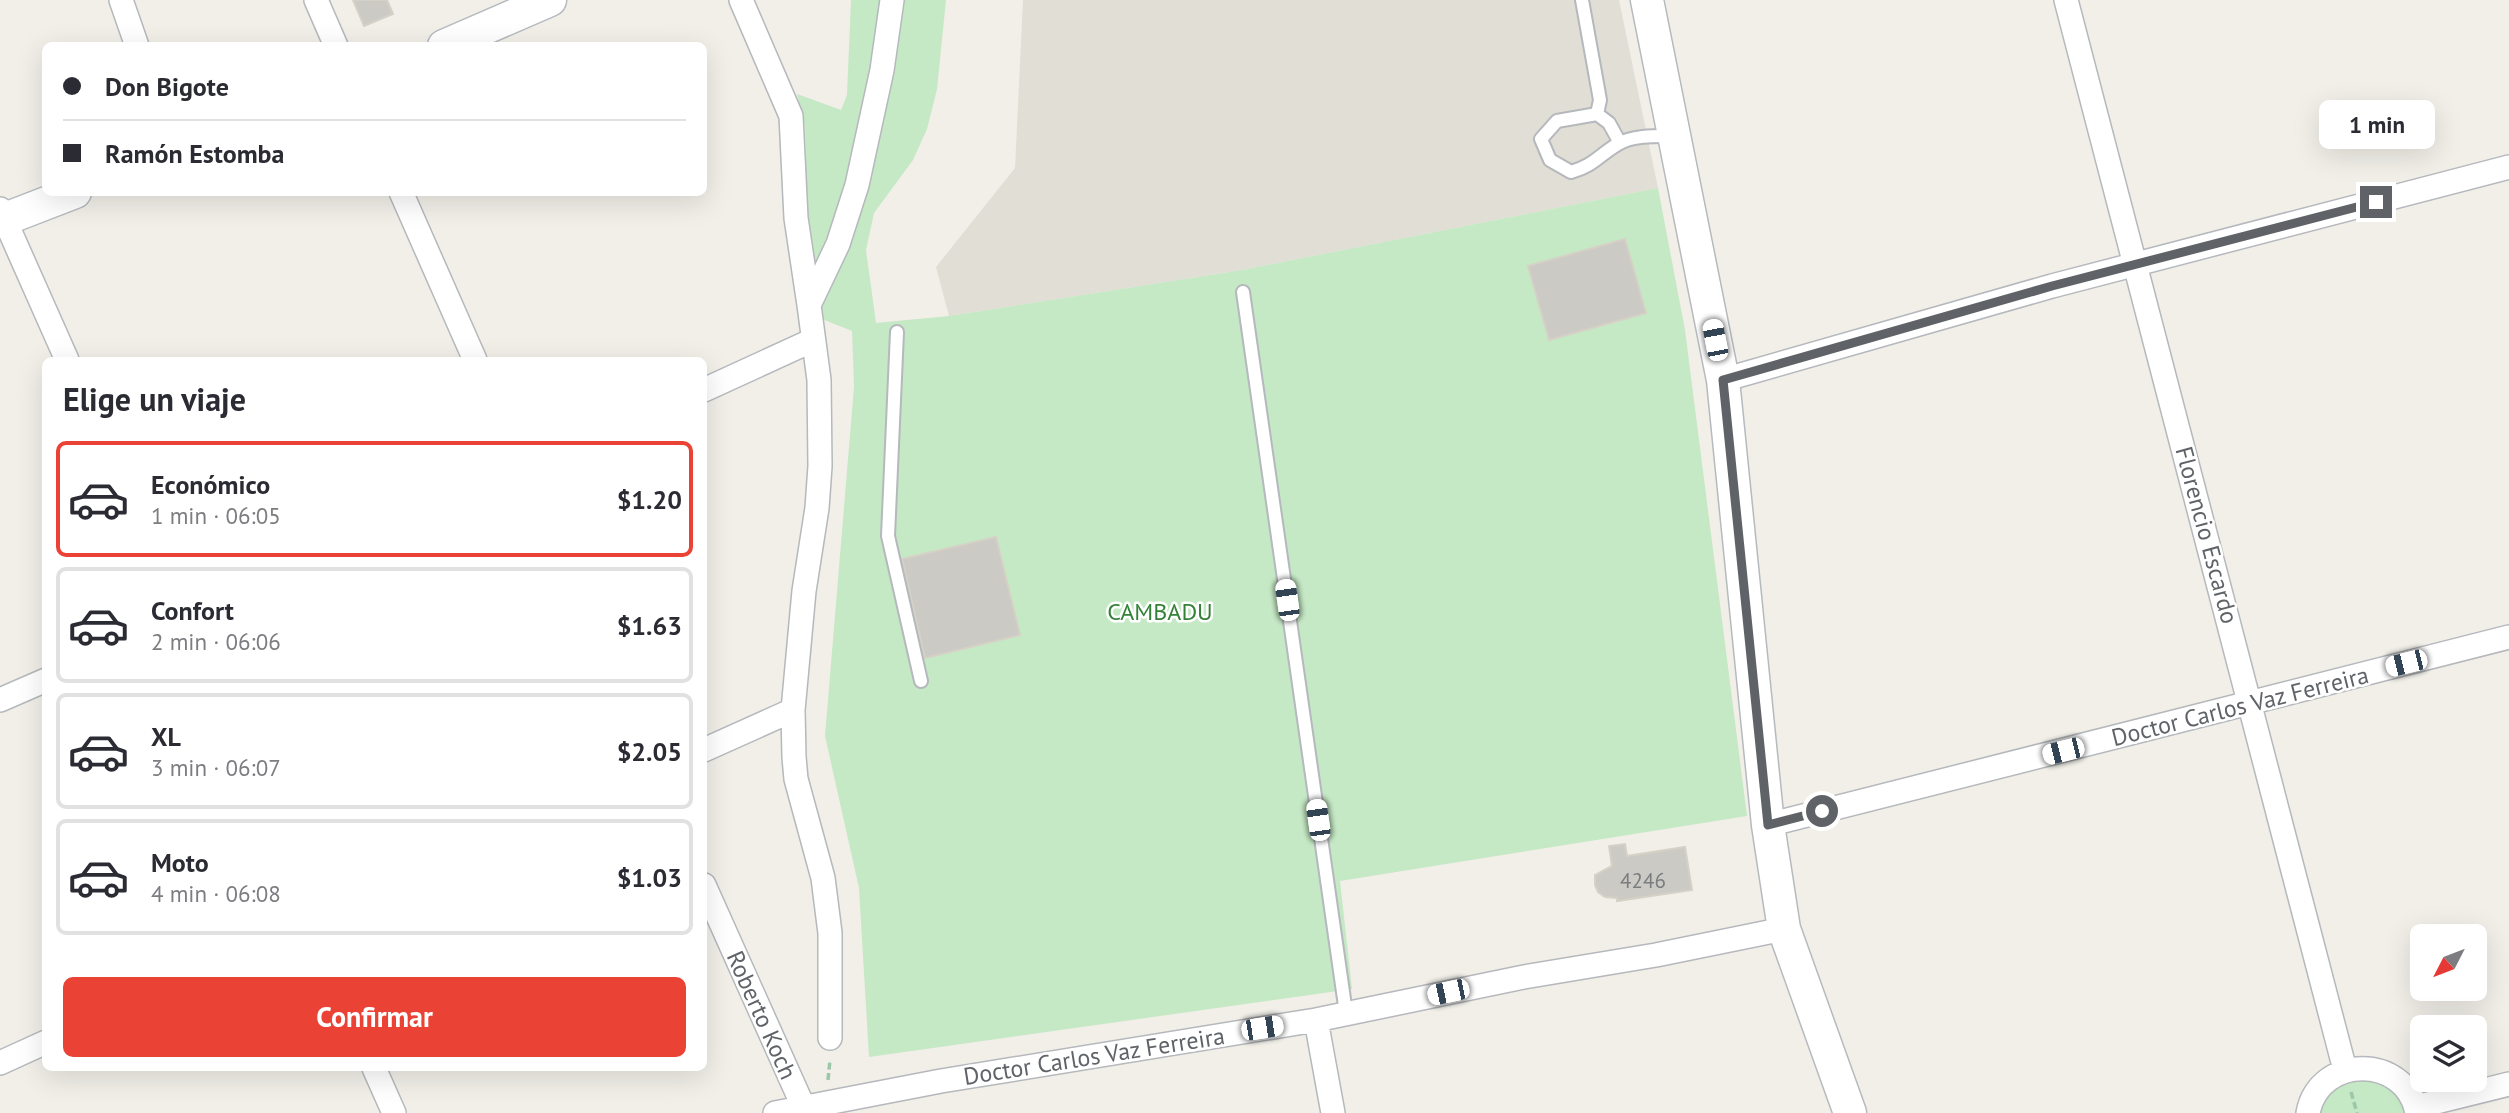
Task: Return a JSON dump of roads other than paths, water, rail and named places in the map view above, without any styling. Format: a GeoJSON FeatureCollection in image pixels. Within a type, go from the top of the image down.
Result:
{"type":"FeatureCollection","features":[{"type":"Feature","properties":{"kind":"main road"},"geometry":{"type":"LineString","coordinates":[[453,42],[550,0]]}},
{"type":"Feature","properties":{"kind":"main road"},"geometry":{"type":"LineString","coordinates":[[1647,0],[1723,380],[1768,825],[1784,929],[1850,1113]]}},
{"type":"Feature","properties":{"kind":"main road"},"geometry":{"type":"LineString","coordinates":[[2,216],[63,196]]}},
{"type":"Feature","properties":{"kind":"street"},"geometry":{"type":"LineString","coordinates":[[121,0],[136,42]]}},
{"type":"Feature","properties":{"kind":"street"},"geometry":{"type":"LineString","coordinates":[[316,0],[335,42]]}},
{"type":"Feature","properties":{"kind":"street"},"geometry":{"type":"LineString","coordinates":[[741,0],[791,116],[796,218],[819,380],[820,466],[817,508],[804,591],[793,710],[796,779],[823,878],[830,933],[831,1038]]}},
{"type":"Feature","properties":{"kind":"street"},"geometry":{"type":"LineString","coordinates":[[809,305],[838,244],[858,185],[878,93],[891,0]]}},
{"type":"Feature","properties":{"kind":"street","name":"Florencio Escardo"},"geometry":{"type":"LineString","coordinates":[[2066,0],[2345,1070]]}},
{"type":"Feature","properties":{"kind":"street"},"geometry":{"type":"LineString","coordinates":[[1723,380],[2052,286],[2509,167]]}},
{"type":"Feature","properties":{"kind":"street"},"geometry":{"type":"LineString","coordinates":[[403,196],[474,357]]}},
{"type":"Feature","properties":{"kind":"street"},"geometry":{"type":"LineString","coordinates":[[2,216],[66,357]]}},
{"type":"Feature","properties":{"kind":"street"},"geometry":{"type":"LineString","coordinates":[[707,389],[813,340]]}},
{"type":"Feature","properties":{"kind":"street","name":"Doctor Carlos Vaz Ferreira"},"geometry":{"type":"LineString","coordinates":[[1768,825],[2509,637]]}},
{"type":"Feature","properties":{"kind":"street"},"geometry":{"type":"LineString","coordinates":[[0,700],[42,682]]}},
{"type":"Feature","properties":{"kind":"street"},"geometry":{"type":"LineString","coordinates":[[707,749],[793,710]]}},
{"type":"Feature","properties":{"kind":"street","name":"Roberto Koch"},"geometry":{"type":"LineString","coordinates":[[707,892],[803,1106]]}},
{"type":"Feature","properties":{"kind":"street","name":"Doctor Carlos Vaz Ferreira"},"geometry":{"type":"LineString","coordinates":[[775,1113],[803,1106],[838,1108],[941,1081],[1315,1020],[1524,977],[1656,955],[1784,929]]}},
{"type":"Feature","properties":{"kind":"street"},"geometry":{"type":"LineString","coordinates":[[1315,1020],[1334,1113]]}},
{"type":"Feature","properties":{"kind":"street"},"geometry":{"type":"LineString","coordinates":[[0,1063],[42,1044]]}},
{"type":"Feature","properties":{"kind":"street"},"geometry":{"type":"LineString","coordinates":[[2308,1113],[2314,1095],[2322,1084],[2345,1070],[2374,1068],[2392,1075],[2407,1088],[2417,1110],[2509,1084]]}},
{"type":"Feature","properties":{"kind":"street"},"geometry":{"type":"LineString","coordinates":[[375,1071],[394,1113]]}},
{"type":"Feature","properties":{"kind":"lane"},"geometry":{"type":"LineString","coordinates":[[1582,0],[1600,100],[1597,114]]}},
{"type":"Feature","properties":{"kind":"lane"},"geometry":{"type":"LineString","coordinates":[[1620,143],[1609,123],[1597,114],[1557,121],[1541,139],[1550,160],[1571,172],[1589,167],[1620,143],[1674,136]]}},
{"type":"Feature","properties":{"kind":"lane"},"geometry":{"type":"LineString","coordinates":[[1243,292],[1346,1013]]}},
{"type":"Feature","properties":{"kind":"lane"},"geometry":{"type":"LineString","coordinates":[[897,332],[888,536],[921,681]]}},
{"type":"Feature","properties":{"kind":"park label","name":"CAMBADU"},"geometry":{"type":"Point","coordinates":[1160,611]}}]}
